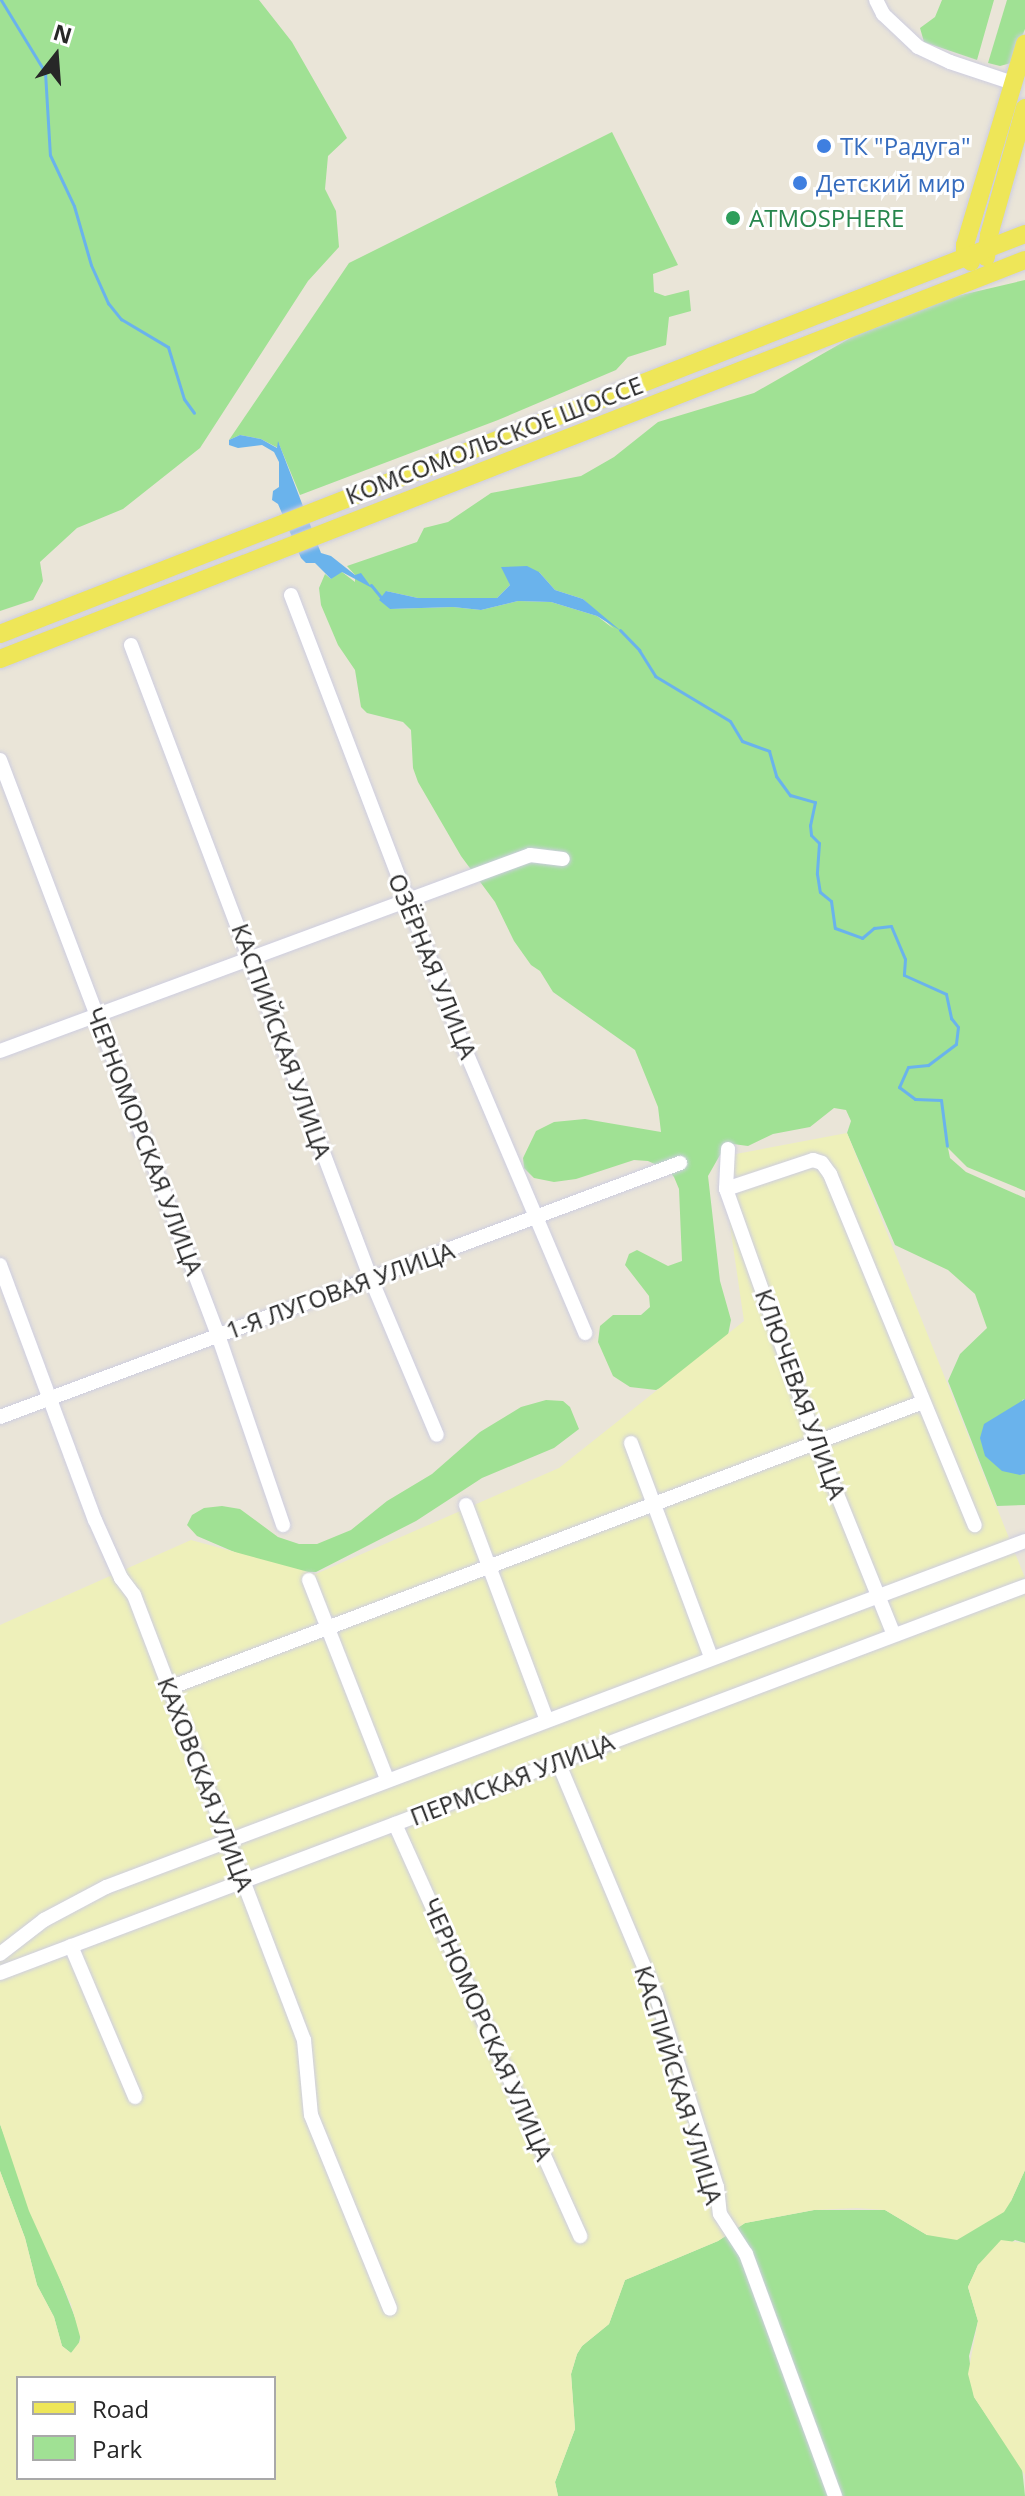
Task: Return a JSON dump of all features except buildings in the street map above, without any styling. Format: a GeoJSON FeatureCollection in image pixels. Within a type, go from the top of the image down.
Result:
{"type":"FeatureCollection","features":[{"type":"Feature","properties":{"kind":"main road"},"geometry":{"type":"LineString","coordinates":[[984,275],[965,256],[1019,84],[1025,44]]}},
{"type":"Feature","properties":{"kind":"main road"},"geometry":{"type":"LineString","coordinates":[[984,275],[987,247],[1025,108]]}},
{"type":"Feature","properties":{"kind":"main road","name":"КОМСОМОЛЬСКОЕ ШОССЕ"},"geometry":{"type":"LineString","coordinates":[[0,634],[1025,234]]}},
{"type":"Feature","properties":{"kind":"main road","name":"КОМСОМОЛЬСКОЕ ШОССЕ"},"geometry":{"type":"LineString","coordinates":[[0,659],[1025,260]]}},
{"type":"Feature","properties":{"kind":"street"},"geometry":{"type":"LineString","coordinates":[[876,0],[883,14],[918,47],[950,62],[1019,84]]}},
{"type":"Feature","properties":{"kind":"street","name":"ОЗЁРНАЯ УЛИЦА"},"geometry":{"type":"LineString","coordinates":[[291,595],[463,1045],[585,1333]]}},
{"type":"Feature","properties":{"kind":"street","name":"КАСПИЙСКАЯ УЛИЦА"},"geometry":{"type":"LineString","coordinates":[[134,651],[371,1279],[437,1435]]}},
{"type":"Feature","properties":{"kind":"street","name":"ЧЕРНОМОРСКАЯ УЛИЦА"},"geometry":{"type":"LineString","coordinates":[[0,760],[218,1335],[283,1525]]}},
{"type":"Feature","properties":{"kind":"street"},"geometry":{"type":"LineString","coordinates":[[0,1051],[530,855],[563,859]]}},
{"type":"Feature","properties":{"kind":"street","name":"КЛЮЧЕВАЯ УЛИЦА"},"geometry":{"type":"LineString","coordinates":[[728,1149],[726,1189],[816,1442],[894,1635]]}},
{"type":"Feature","properties":{"kind":"street"},"geometry":{"type":"LineString","coordinates":[[726,1189],[813,1160],[822,1163],[830,1174],[975,1525]]}},
{"type":"Feature","properties":{"kind":"street","name":"1-Я ЛУГОВАЯ УЛИЦА"},"geometry":{"type":"LineString","coordinates":[[0,1417],[680,1163]]}},
{"type":"Feature","properties":{"kind":"street","name":"КАХОВСКАЯ УЛИЦА"},"geometry":{"type":"LineString","coordinates":[[0,1265],[95,1520],[121,1578],[134,1595],[304,2040],[311,2115],[390,2309]]}},
{"type":"Feature","properties":{"kind":"street"},"geometry":{"type":"LineString","coordinates":[[169,1688],[923,1402]]}},
{"type":"Feature","properties":{"kind":"street"},"geometry":{"type":"LineString","coordinates":[[631,1443],[711,1657]]}},
{"type":"Feature","properties":{"kind":"street"},"geometry":{"type":"LineString","coordinates":[[466,1505],[546,1718]]}},
{"type":"Feature","properties":{"kind":"street"},"geometry":{"type":"LineString","coordinates":[[0,1954],[44,1920],[106,1887],[546,1718],[1025,1541]]}},
{"type":"Feature","properties":{"kind":"street"},"geometry":{"type":"LineString","coordinates":[[309,1580],[325,1629],[387,1779]]}},
{"type":"Feature","properties":{"kind":"street","name":"ПЕРМСКАЯ УЛИЦА"},"geometry":{"type":"LineString","coordinates":[[0,1973],[894,1635],[1024,1590]]}},
{"type":"Feature","properties":{"kind":"street","name":"КАСПИЙСКАЯ УЛИЦА"},"geometry":{"type":"LineString","coordinates":[[558,1762],[656,1995],[717,2187],[720,2214],[746,2254],[835,2496]]}},
{"type":"Feature","properties":{"kind":"street","name":"ЧЕРНОМОРСКАЯ УЛИЦА"},"geometry":{"type":"LineString","coordinates":[[395,1824],[580,2236]]}},
{"type":"Feature","properties":{"kind":"street"},"geometry":{"type":"LineString","coordinates":[[71,1946],[135,2097]]}},
{"type":"Feature","properties":{"kind":"green space"},"geometry":{"type":"Polygon","coordinates":[[[0,0],[259,0],[292,42],[347,138],[328,156],[325,189],[336,211],[339,247],[308,281],[200,448],[123,509],[77,528],[40,562],[43,581],[33,600],[0,611],[0,0]]]}},
{"type":"Feature","properties":{"kind":"green space"},"geometry":{"type":"Polygon","coordinates":[[[942,0],[994,0],[977,60],[924,42],[920,28],[935,17],[942,0]]]}},
{"type":"Feature","properties":{"kind":"green space"},"geometry":{"type":"Polygon","coordinates":[[[1007,0],[1025,0],[1025,29],[1011,63],[1000,66],[988,63],[1007,0]]]}},
{"type":"Feature","properties":{"kind":"green space"},"geometry":{"type":"Polygon","coordinates":[[[612,132],[678,265],[653,274],[654,292],[665,296],[689,290],[691,311],[669,317],[666,345],[628,357],[616,370],[498,420],[300,495],[279,444],[278,448],[261,439],[240,435],[229,440],[349,263],[612,132]]]}},
{"type":"Feature","properties":{"kind":"green space"},"geometry":{"type":"Polygon","coordinates":[[[1025,280],[1025,1191],[967,1167],[948,1148],[950,1158],[966,1172],[1025,1198],[1025,1399],[1022,1400],[1020,1475],[1025,1474],[1025,1505],[997,1506],[948,1381],[960,1354],[987,1328],[975,1294],[948,1270],[895,1245],[847,1133],[851,1121],[846,1110],[834,1108],[810,1127],[773,1134],[748,1146],[733,1144],[720,1155],[708,1176],[720,1281],[731,1320],[728,1335],[722,1344],[679,1379],[656,1390],[630,1387],[613,1376],[598,1342],[600,1326],[613,1315],[641,1315],[650,1307],[649,1296],[625,1265],[629,1254],[637,1250],[668,1266],[682,1261],[679,1189],[668,1170],[648,1161],[634,1160],[576,1179],[554,1182],[534,1178],[524,1168],[523,1158],[536,1131],[554,1122],[585,1119],[661,1132],[658,1107],[635,1050],[553,992],[540,971],[531,965],[514,941],[495,902],[461,856],[418,782],[413,768],[411,730],[403,722],[367,713],[361,707],[355,670],[338,645],[321,605],[319,588],[325,574],[331,579],[342,572],[355,582],[355,575],[347,566],[417,542],[424,528],[448,522],[491,493],[581,476],[614,457],[658,422],[754,393],[901,309],[1025,280]],[[539,572],[509,580],[510,585],[497,598],[418,598],[386,591],[390,609],[453,607],[481,610],[518,601],[551,602],[597,616],[614,629],[583,599],[555,590],[539,572]]]}},
{"type":"Feature","properties":{"kind":"green space"},"geometry":{"type":"Polygon","coordinates":[[[546,1400],[563,1401],[570,1407],[579,1429],[554,1448],[482,1478],[416,1521],[316,1572],[292,1573],[272,1568],[197,1536],[187,1525],[192,1515],[204,1508],[222,1506],[240,1509],[278,1537],[299,1544],[317,1544],[351,1530],[387,1501],[432,1474],[480,1432],[521,1407],[546,1400]]]}},
{"type":"Feature","properties":{"kind":"green space"},"geometry":{"type":"Polygon","coordinates":[[[0,2124],[81,2333],[78,2348],[71,2353],[62,2346],[54,2317],[37,2285],[25,2238],[0,2171],[0,2124]]]}},
{"type":"Feature","properties":{"kind":"green space"},"geometry":{"type":"Polygon","coordinates":[[[1025,2170],[1025,2243],[1015,2240],[978,2265],[968,2287],[978,2321],[969,2356],[974,2397],[1022,2468],[1025,2496],[558,2496],[555,2482],[575,2429],[571,2374],[577,2354],[582,2346],[609,2324],[625,2280],[718,2241],[745,2223],[814,2210],[885,2210],[927,2235],[1011,2201],[1025,2170]]]}},
{"type":"Feature","properties":{"kind":"sand"},"geometry":{"type":"Polygon","coordinates":[[[847,1133],[1025,1578],[1025,2170],[1011,2201],[1004,2212],[957,2240],[927,2235],[885,2210],[814,2210],[745,2223],[718,2241],[625,2280],[609,2324],[582,2346],[577,2354],[571,2374],[575,2429],[555,2482],[558,2496],[0,2496],[0,2171],[25,2238],[37,2285],[54,2317],[62,2346],[71,2353],[81,2340],[71,2304],[29,2211],[0,2124],[0,1625],[191,1540],[316,1574],[559,1468],[744,1321],[720,1157],[847,1133]]]}},
{"type":"Feature","properties":{"kind":"sand"},"geometry":{"type":"Polygon","coordinates":[[[1001,2240],[1025,2243],[1025,2475],[974,2397],[968,2374],[978,2321],[968,2287],[978,2265],[1001,2240]]]}},
{"type":"Feature","properties":{"kind":"water"},"geometry":{"type":"Polygon","coordinates":[[[240,435],[261,439],[277,448],[278,441],[321,553],[331,556],[355,575],[361,573],[372,588],[342,572],[331,579],[315,563],[306,563],[301,558],[278,504],[272,500],[273,491],[279,487],[279,462],[274,452],[262,445],[238,448],[229,445],[229,440],[240,435]]]}},
{"type":"Feature","properties":{"kind":"water"},"geometry":{"type":"Polygon","coordinates":[[[527,566],[539,572],[555,590],[583,599],[621,631],[597,616],[551,602],[518,601],[481,610],[453,607],[390,609],[379,600],[386,591],[418,598],[497,598],[510,585],[501,567],[527,566]]]}},
{"type":"Feature","properties":{"kind":"water"},"geometry":{"type":"Polygon","coordinates":[[[1025,1399],[1025,1474],[1020,1475],[1002,1471],[985,1456],[980,1438],[984,1424],[1025,1399]]]}},
{"type":"Feature","properties":{"kind":"waterway"},"geometry":{"type":"LineString","coordinates":[[1,0],[45,72],[50,155],[74,206],[91,265],[108,303],[121,319],[168,347],[184,399],[194,413]]}},
{"type":"Feature","properties":{"kind":"waterway"},"geometry":{"type":"LineString","coordinates":[[371,585],[383,600]]}},
{"type":"Feature","properties":{"kind":"waterway"},"geometry":{"type":"LineString","coordinates":[[620,630],[639,650],[655,676],[730,721],[742,741],[769,751],[776,776],[790,795],[815,802],[810,825],[811,835],[819,843],[817,874],[820,892],[831,901],[835,928],[862,938],[874,928],[891,926],[905,959],[904,975],[946,994],[951,1018],[958,1027],[956,1044],[928,1065],[908,1067],[899,1087],[915,1099],[941,1100],[947,1146]]}},
{"type":"Feature","properties":{"kind":"place","name":"ТК \"Радуга\""},"geometry":{"type":"Point","coordinates":[824,146]}},
{"type":"Feature","properties":{"kind":"place","name":"Детский мир"},"geometry":{"type":"Point","coordinates":[800,183]}},
{"type":"Feature","properties":{"kind":"place","name":"ATMOSPHERE"},"geometry":{"type":"Point","coordinates":[733,218]}}]}
